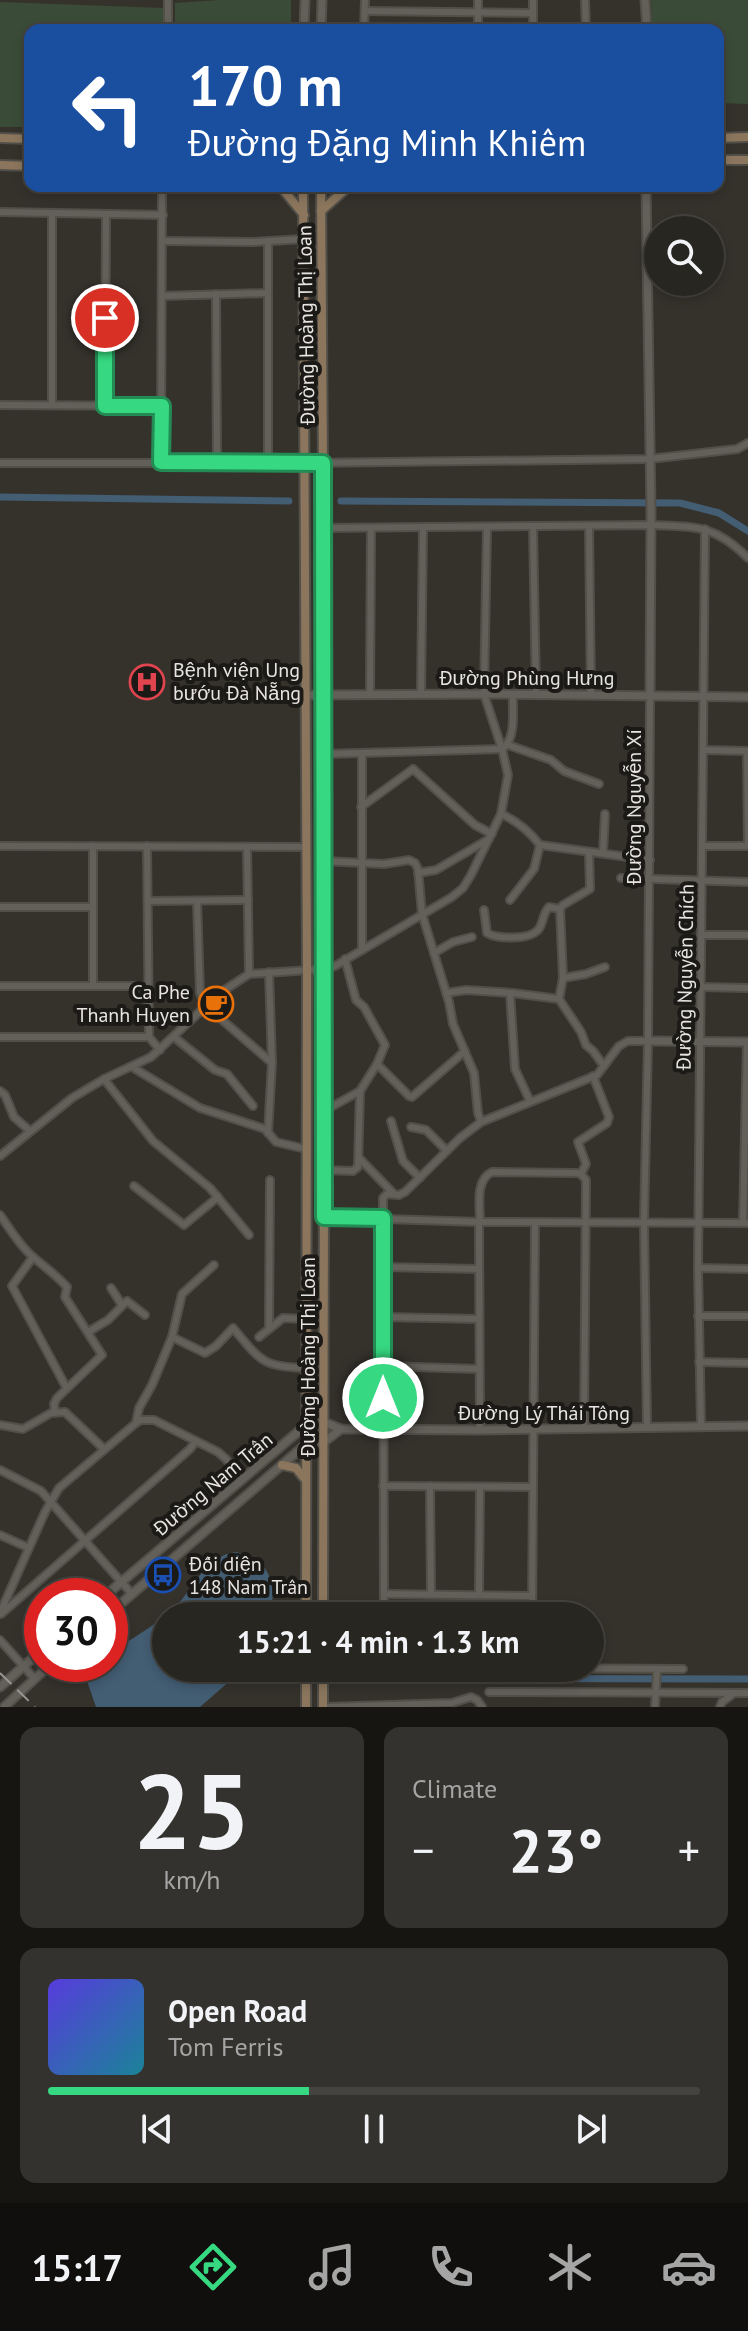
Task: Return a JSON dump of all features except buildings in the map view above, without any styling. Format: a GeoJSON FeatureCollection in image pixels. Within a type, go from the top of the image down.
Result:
{"type":"FeatureCollection","features":[{"type":"Feature","properties":{"kind":"main road"},"geometry":{"type":"LineString","coordinates":[[724,138],[748,137]]}},
{"type":"Feature","properties":{"kind":"main road"},"geometry":{"type":"LineString","coordinates":[[0,138],[24,139]]}},
{"type":"Feature","properties":{"kind":"main road"},"geometry":{"type":"LineString","coordinates":[[724,160],[748,160]]}},
{"type":"Feature","properties":{"kind":"main road"},"geometry":{"type":"LineString","coordinates":[[0,165],[24,166]]}},
{"type":"Feature","properties":{"kind":"main road"},"geometry":{"type":"LineString","coordinates":[[285,192],[304,215]]}},
{"type":"Feature","properties":{"kind":"main road","name":"Đường Hoàng Thị Loan"},"geometry":{"type":"LineString","coordinates":[[303,192],[307,847],[306,1602]]}},
{"type":"Feature","properties":{"kind":"main road","name":"Đường Hoàng Thị Loan"},"geometry":{"type":"LineString","coordinates":[[321,192],[325,754],[323,1602]]}},
{"type":"Feature","properties":{"kind":"main road"},"geometry":{"type":"LineString","coordinates":[[321,212],[343,192]]}},
{"type":"Feature","properties":{"kind":"main road"},"geometry":{"type":"LineString","coordinates":[[282,1465],[296,1468],[305,1480]]}},
{"type":"Feature","properties":{"kind":"main road"},"geometry":{"type":"LineString","coordinates":[[306,1682],[306,1707]]}},
{"type":"Feature","properties":{"kind":"main road"},"geometry":{"type":"LineString","coordinates":[[324,1682],[325,1707]]}},
{"type":"Feature","properties":{"kind":"street"},"geometry":{"type":"LineString","coordinates":[[168,0],[168,24]]}},
{"type":"Feature","properties":{"kind":"street"},"geometry":{"type":"LineString","coordinates":[[304,24],[305,0]]}},
{"type":"Feature","properties":{"kind":"street"},"geometry":{"type":"LineString","coordinates":[[321,24],[322,0]]}},
{"type":"Feature","properties":{"kind":"street"},"geometry":{"type":"LineString","coordinates":[[364,24],[365,0]]}},
{"type":"Feature","properties":{"kind":"street"},"geometry":{"type":"LineString","coordinates":[[421,0],[421,12]]}},
{"type":"Feature","properties":{"kind":"street"},"geometry":{"type":"LineString","coordinates":[[478,0],[478,24]]}},
{"type":"Feature","properties":{"kind":"street"},"geometry":{"type":"LineString","coordinates":[[533,0],[533,24]]}},
{"type":"Feature","properties":{"kind":"street"},"geometry":{"type":"LineString","coordinates":[[585,0],[586,24]]}},
{"type":"Feature","properties":{"kind":"street"},"geometry":{"type":"LineString","coordinates":[[645,0],[647,24]]}},
{"type":"Feature","properties":{"kind":"street"},"geometry":{"type":"LineString","coordinates":[[365,11],[533,13]]}},
{"type":"Feature","properties":{"kind":"street"},"geometry":{"type":"LineString","coordinates":[[161,462],[162,192]]}},
{"type":"Feature","properties":{"kind":"street","name":"Đường Nguyễn Xí"},"geometry":{"type":"LineString","coordinates":[[646,192],[651,494],[650,880],[644,1221],[647,1428]]}},
{"type":"Feature","properties":{"kind":"street"},"geometry":{"type":"LineString","coordinates":[[0,212],[163,215]]}},
{"type":"Feature","properties":{"kind":"street"},"geometry":{"type":"LineString","coordinates":[[52,213],[52,405]]}},
{"type":"Feature","properties":{"kind":"street"},"geometry":{"type":"LineString","coordinates":[[105,406],[106,214]]}},
{"type":"Feature","properties":{"kind":"street"},"geometry":{"type":"LineString","coordinates":[[163,241],[304,239]]}},
{"type":"Feature","properties":{"kind":"street"},"geometry":{"type":"LineString","coordinates":[[268,241],[268,463]]}},
{"type":"Feature","properties":{"kind":"street"},"geometry":{"type":"LineString","coordinates":[[162,296],[268,293]]}},
{"type":"Feature","properties":{"kind":"street"},"geometry":{"type":"LineString","coordinates":[[216,294],[217,463]]}},
{"type":"Feature","properties":{"kind":"street"},"geometry":{"type":"LineString","coordinates":[[0,405],[162,406]]}},
{"type":"Feature","properties":{"kind":"street"},"geometry":{"type":"LineString","coordinates":[[0,463],[649,459],[737,449],[748,443]]}},
{"type":"Feature","properties":{"kind":"street"},"geometry":{"type":"LineString","coordinates":[[323,528],[651,525],[705,529],[729,540],[748,558]]}},
{"type":"Feature","properties":{"kind":"street"},"geometry":{"type":"LineString","coordinates":[[533,526],[536,694]]}},
{"type":"Feature","properties":{"kind":"street"},"geometry":{"type":"LineString","coordinates":[[589,526],[591,694]]}},
{"type":"Feature","properties":{"kind":"street"},"geometry":{"type":"LineString","coordinates":[[0,1156],[72,1098],[151,1057],[206,1006],[249,974],[325,969],[463,888],[501,814],[508,775],[505,747],[484,694],[487,527]]}},
{"type":"Feature","properties":{"kind":"street"},"geometry":{"type":"LineString","coordinates":[[370,694],[371,528]]}},
{"type":"Feature","properties":{"kind":"street"},"geometry":{"type":"LineString","coordinates":[[421,694],[423,528]]}},
{"type":"Feature","properties":{"kind":"street","name":"Đường Nguyễn Chích"},"geometry":{"type":"LineString","coordinates":[[701,1426],[698,1222],[705,529]]}},
{"type":"Feature","properties":{"kind":"street"},"geometry":{"type":"LineString","coordinates":[[505,747],[512,735],[513,694]]}},
{"type":"Feature","properties":{"kind":"street","name":"Đường Phùng Hưng"},"geometry":{"type":"LineString","coordinates":[[306,695],[748,697]]}},
{"type":"Feature","properties":{"kind":"street"},"geometry":{"type":"LineString","coordinates":[[325,754],[505,747],[551,760],[564,771],[599,784]]}},
{"type":"Feature","properties":{"kind":"street"},"geometry":{"type":"LineString","coordinates":[[702,846],[748,846],[748,751],[703,750]]}},
{"type":"Feature","properties":{"kind":"street"},"geometry":{"type":"LineString","coordinates":[[411,752],[413,769],[490,836]]}},
{"type":"Feature","properties":{"kind":"street"},"geometry":{"type":"LineString","coordinates":[[362,753],[362,950]]}},
{"type":"Feature","properties":{"kind":"street"},"geometry":{"type":"LineString","coordinates":[[361,807],[413,769]]}},
{"type":"Feature","properties":{"kind":"street"},"geometry":{"type":"LineString","coordinates":[[501,814],[515,820],[540,845],[650,860]]}},
{"type":"Feature","properties":{"kind":"street"},"geometry":{"type":"LineString","coordinates":[[603,853],[605,814]]}},
{"type":"Feature","properties":{"kind":"street"},"geometry":{"type":"LineString","coordinates":[[418,873],[436,870],[490,836]]}},
{"type":"Feature","properties":{"kind":"street"},"geometry":{"type":"LineString","coordinates":[[510,900],[534,869],[540,845]]}},
{"type":"Feature","properties":{"kind":"street"},"geometry":{"type":"LineString","coordinates":[[0,846],[307,847]]}},
{"type":"Feature","properties":{"kind":"street"},"geometry":{"type":"LineString","coordinates":[[93,846],[93,986]]}},
{"type":"Feature","properties":{"kind":"street"},"geometry":{"type":"LineString","coordinates":[[147,846],[149,1037],[160,1050]]}},
{"type":"Feature","properties":{"kind":"street"},"geometry":{"type":"LineString","coordinates":[[247,847],[249,974]]}},
{"type":"Feature","properties":{"kind":"street"},"geometry":{"type":"LineString","coordinates":[[589,852],[590,889],[560,909],[563,978],[559,999],[586,1045],[604,1066]]}},
{"type":"Feature","properties":{"kind":"street"},"geometry":{"type":"LineString","coordinates":[[324,861],[384,864],[409,860],[415,863],[422,914],[453,1024],[476,1082],[481,1122]]}},
{"type":"Feature","properties":{"kind":"street"},"geometry":{"type":"LineString","coordinates":[[621,878],[748,882]]}},
{"type":"Feature","properties":{"kind":"street"},"geometry":{"type":"LineString","coordinates":[[148,901],[248,900]]}},
{"type":"Feature","properties":{"kind":"street"},"geometry":{"type":"LineString","coordinates":[[197,901],[200,993],[206,1006],[272,1063]]}},
{"type":"Feature","properties":{"kind":"street"},"geometry":{"type":"LineString","coordinates":[[0,907],[93,907]]}},
{"type":"Feature","properties":{"kind":"street"},"geometry":{"type":"LineString","coordinates":[[484,910],[487,933],[498,938],[534,933],[541,926],[545,909],[560,909]]}},
{"type":"Feature","properties":{"kind":"street"},"geometry":{"type":"LineString","coordinates":[[701,935],[748,935]]}},
{"type":"Feature","properties":{"kind":"street"},"geometry":{"type":"LineString","coordinates":[[434,953],[453,942],[472,937]]}},
{"type":"Feature","properties":{"kind":"street"},"geometry":{"type":"LineString","coordinates":[[324,1111],[360,1091],[384,1049],[384,1040],[364,1007],[356,1000],[345,959]]}},
{"type":"Feature","properties":{"kind":"street"},"geometry":{"type":"LineString","coordinates":[[563,978],[605,967]]}},
{"type":"Feature","properties":{"kind":"street"},"geometry":{"type":"LineString","coordinates":[[268,1133],[272,1063],[269,972]]}},
{"type":"Feature","properties":{"kind":"street"},"geometry":{"type":"LineString","coordinates":[[0,986],[148,986]]}},
{"type":"Feature","properties":{"kind":"street"},"geometry":{"type":"LineString","coordinates":[[701,987],[748,988]]}},
{"type":"Feature","properties":{"kind":"street"},"geometry":{"type":"LineString","coordinates":[[446,993],[466,990],[559,999]]}},
{"type":"Feature","properties":{"kind":"street"},"geometry":{"type":"LineString","coordinates":[[510,993],[515,1069],[530,1101]]}},
{"type":"Feature","properties":{"kind":"street"},"geometry":{"type":"LineString","coordinates":[[0,1037],[149,1037]]}},
{"type":"Feature","properties":{"kind":"street"},"geometry":{"type":"LineString","coordinates":[[174,1037],[215,1070],[228,1075],[253,1106]]}},
{"type":"Feature","properties":{"kind":"street"},"geometry":{"type":"LineString","coordinates":[[324,1217],[383,1218],[479,1222],[746,1223],[748,1042],[634,1040],[623,1043],[601,1072],[481,1122],[401,1194],[387,1194],[383,1198],[383,1218],[383,1486],[384,1602]]}},
{"type":"Feature","properties":{"kind":"street"},"geometry":{"type":"LineString","coordinates":[[377,1064],[412,1097],[465,1051]]}},
{"type":"Feature","properties":{"kind":"street"},"geometry":{"type":"LineString","coordinates":[[132,1067],[200,1108],[265,1129],[276,1142],[306,1149]]}},
{"type":"Feature","properties":{"kind":"street"},"geometry":{"type":"LineString","coordinates":[[581,1174],[586,1164],[578,1142],[607,1123],[609,1117],[593,1076]]}},
{"type":"Feature","properties":{"kind":"street"},"geometry":{"type":"LineString","coordinates":[[104,1079],[153,1141],[200,1179],[249,1235]]}},
{"type":"Feature","properties":{"kind":"street"},"geometry":{"type":"LineString","coordinates":[[0,1091],[5,1095],[14,1117],[30,1131]]}},
{"type":"Feature","properties":{"kind":"street"},"geometry":{"type":"LineString","coordinates":[[324,1170],[353,1171],[358,1167],[360,1091]]}},
{"type":"Feature","properties":{"kind":"street"},"geometry":{"type":"LineString","coordinates":[[391,1121],[403,1161],[420,1178]]}},
{"type":"Feature","properties":{"kind":"street"},"geometry":{"type":"LineString","coordinates":[[411,1127],[426,1130],[447,1151]]}},
{"type":"Feature","properties":{"kind":"street"},"geometry":{"type":"LineString","coordinates":[[360,1159],[393,1193]]}},
{"type":"Feature","properties":{"kind":"street"},"geometry":{"type":"LineString","coordinates":[[480,1430],[479,1222],[481,1184],[483,1178],[492,1172],[581,1174],[586,1180],[584,1429]]}},
{"type":"Feature","properties":{"kind":"street"},"geometry":{"type":"LineString","coordinates":[[269,1329],[270,1180]]}},
{"type":"Feature","properties":{"kind":"street"},"geometry":{"type":"LineString","coordinates":[[134,1186],[184,1225],[218,1197]]}},
{"type":"Feature","properties":{"kind":"street"},"geometry":{"type":"LineString","coordinates":[[0,1215],[33,1257],[67,1287],[65,1297],[102,1356],[66,1387],[55,1401],[55,1411]]}},
{"type":"Feature","properties":{"kind":"street"},"geometry":{"type":"LineString","coordinates":[[532,1602],[535,1222]]}},
{"type":"Feature","properties":{"kind":"street"},"geometry":{"type":"LineString","coordinates":[[33,1257],[12,1286],[66,1387]]}},
{"type":"Feature","properties":{"kind":"street"},"geometry":{"type":"LineString","coordinates":[[136,1423],[139,1408],[172,1337],[182,1294],[214,1265]]}},
{"type":"Feature","properties":{"kind":"street"},"geometry":{"type":"LineString","coordinates":[[383,1267],[479,1269]]}},
{"type":"Feature","properties":{"kind":"street"},"geometry":{"type":"LineString","coordinates":[[698,1268],[748,1269]]}},
{"type":"Feature","properties":{"kind":"street"},"geometry":{"type":"LineString","coordinates":[[111,1288],[122,1305]]}},
{"type":"Feature","properties":{"kind":"street"},"geometry":{"type":"LineString","coordinates":[[88,1332],[108,1320],[127,1301],[145,1315]]}},
{"type":"Feature","properties":{"kind":"street"},"geometry":{"type":"LineString","coordinates":[[698,1316],[748,1316]]}},
{"type":"Feature","properties":{"kind":"street"},"geometry":{"type":"LineString","coordinates":[[383,1317],[479,1319]]}},
{"type":"Feature","properties":{"kind":"street"},"geometry":{"type":"LineString","coordinates":[[259,1337],[283,1318],[306,1319]]}},
{"type":"Feature","properties":{"kind":"street"},"geometry":{"type":"LineString","coordinates":[[172,1337],[205,1353],[233,1328],[257,1357],[276,1367],[306,1368]]}},
{"type":"Feature","properties":{"kind":"street"},"geometry":{"type":"LineString","coordinates":[[699,1362],[748,1363]]}},
{"type":"Feature","properties":{"kind":"street"},"geometry":{"type":"LineString","coordinates":[[383,1366],[479,1369]]}},
{"type":"Feature","properties":{"kind":"street"},"geometry":{"type":"LineString","coordinates":[[0,1425],[25,1429],[55,1411],[70,1414],[104,1449]]}},
{"type":"Feature","properties":{"kind":"street"},"geometry":{"type":"LineString","coordinates":[[0,1614],[59,1488],[141,1420],[154,1420],[218,1452],[242,1480]]}},
{"type":"Feature","properties":{"kind":"street"},"geometry":{"type":"LineString","coordinates":[[306,1425],[324,1422],[341,1429]]}},
{"type":"Feature","properties":{"kind":"street","name":"Đường Nam Trân"},"geometry":{"type":"LineString","coordinates":[[127,1578],[306,1425]]}},
{"type":"Feature","properties":{"kind":"street","name":"Đường Lý Thái Tông"},"geometry":{"type":"LineString","coordinates":[[341,1429],[748,1426]]}},
{"type":"Feature","properties":{"kind":"street","name":"Đường Nam Trân"},"geometry":{"type":"LineString","coordinates":[[128,1597],[305,1445],[324,1442],[341,1429]]}},
{"type":"Feature","properties":{"kind":"street"},"geometry":{"type":"LineString","coordinates":[[42,1578],[196,1441]]}},
{"type":"Feature","properties":{"kind":"street"},"geometry":{"type":"LineString","coordinates":[[0,1470],[41,1491],[118,1578]]}},
{"type":"Feature","properties":{"kind":"street"},"geometry":{"type":"LineString","coordinates":[[383,1486],[533,1487]]}},
{"type":"Feature","properties":{"kind":"street"},"geometry":{"type":"LineString","coordinates":[[430,1486],[431,1594]]}},
{"type":"Feature","properties":{"kind":"street"},"geometry":{"type":"LineString","coordinates":[[479,1595],[480,1487]]}},
{"type":"Feature","properties":{"kind":"street"},"geometry":{"type":"LineString","coordinates":[[0,1535],[29,1548]]}},
{"type":"Feature","properties":{"kind":"street"},"geometry":{"type":"LineString","coordinates":[[15,1579],[24,1586]]}},
{"type":"Feature","properties":{"kind":"street"},"geometry":{"type":"LineString","coordinates":[[128,1589],[132,1594]]}},
{"type":"Feature","properties":{"kind":"street"},"geometry":{"type":"LineString","coordinates":[[0,1614],[24,1594]]}},
{"type":"Feature","properties":{"kind":"street"},"geometry":{"type":"LineString","coordinates":[[384,1594],[532,1596]]}},
{"type":"Feature","properties":{"kind":"street"},"geometry":{"type":"LineString","coordinates":[[0,1640],[23,1666],[0,1687]]}},
{"type":"Feature","properties":{"kind":"street"},"geometry":{"type":"LineString","coordinates":[[604,1670],[657,1673],[683,1669]]}},
{"type":"Feature","properties":{"kind":"street"},"geometry":{"type":"LineString","coordinates":[[655,1707],[657,1673]]}},
{"type":"Feature","properties":{"kind":"street"},"geometry":{"type":"LineString","coordinates":[[4,1707],[30,1682]]}},
{"type":"Feature","properties":{"kind":"street"},"geometry":{"type":"LineString","coordinates":[[489,1692],[657,1690],[748,1693]]}},
{"type":"Feature","properties":{"kind":"street"},"geometry":{"type":"LineString","coordinates":[[720,1707],[734,1693]]}},
{"type":"Feature","properties":{"kind":"street"},"geometry":{"type":"LineString","coordinates":[[325,1707],[431,1706],[471,1697],[482,1707]]}},
{"type":"Feature","properties":{"kind":"green space"},"geometry":{"type":"Polygon","coordinates":[[[291,0],[291,24],[175,24],[175,3],[291,0]]]}},
{"type":"Feature","properties":{"kind":"green space"},"geometry":{"type":"Polygon","coordinates":[[[651,0],[748,0],[748,104],[724,103],[724,24],[652,24],[651,0]]]}},
{"type":"Feature","properties":{"kind":"green space"},"geometry":{"type":"Polygon","coordinates":[[[0,2],[163,8],[166,12],[167,24],[24,24],[24,127],[0,127],[0,2]]]}},
{"type":"Feature","properties":{"kind":"water"},"geometry":{"type":"Polygon","coordinates":[[[237,1552],[266,1570],[271,1583],[272,1602],[180,1602],[208,1566],[226,1554],[237,1552]]]}},
{"type":"Feature","properties":{"kind":"water"},"geometry":{"type":"Polygon","coordinates":[[[151,1627],[152,1682],[229,1682],[200,1707],[96,1707],[87,1682],[128,1682],[128,1641],[151,1627]]]}},
{"type":"Feature","properties":{"kind":"waterway"},"geometry":{"type":"LineString","coordinates":[[0,497],[289,501]]}},
{"type":"Feature","properties":{"kind":"waterway"},"geometry":{"type":"LineString","coordinates":[[341,501],[680,503],[719,513],[748,531]]}},
{"type":"Feature","properties":{"kind":"waterway"},"geometry":{"type":"LineString","coordinates":[[604,1679],[748,1679]]}},
{"type":"Feature","properties":{"kind":"railway"},"geometry":{"type":"LineString","coordinates":[[0,1673],[35,1707]]}},
{"type":"Feature","properties":{"kind":"place","name":"Bệnh viện Ung bướu Đà Nẵng"},"geometry":{"type":"Point","coordinates":[147,682]}},
{"type":"Feature","properties":{"kind":"place","name":"Ca Phe Thanh Huyen"},"geometry":{"type":"Point","coordinates":[216,1004]}},
{"type":"Feature","properties":{"kind":"place","name":"Đối diện 148 Nam Trân"},"geometry":{"type":"Point","coordinates":[163,1575]}},
{"type":"Feature","properties":{"kind":"route"},"geometry":{"type":"LineString","coordinates":[[105,318],[105,406],[162,406],[161,462],[323,463],[324,1217],[383,1218],[383,1398]]}}]}
